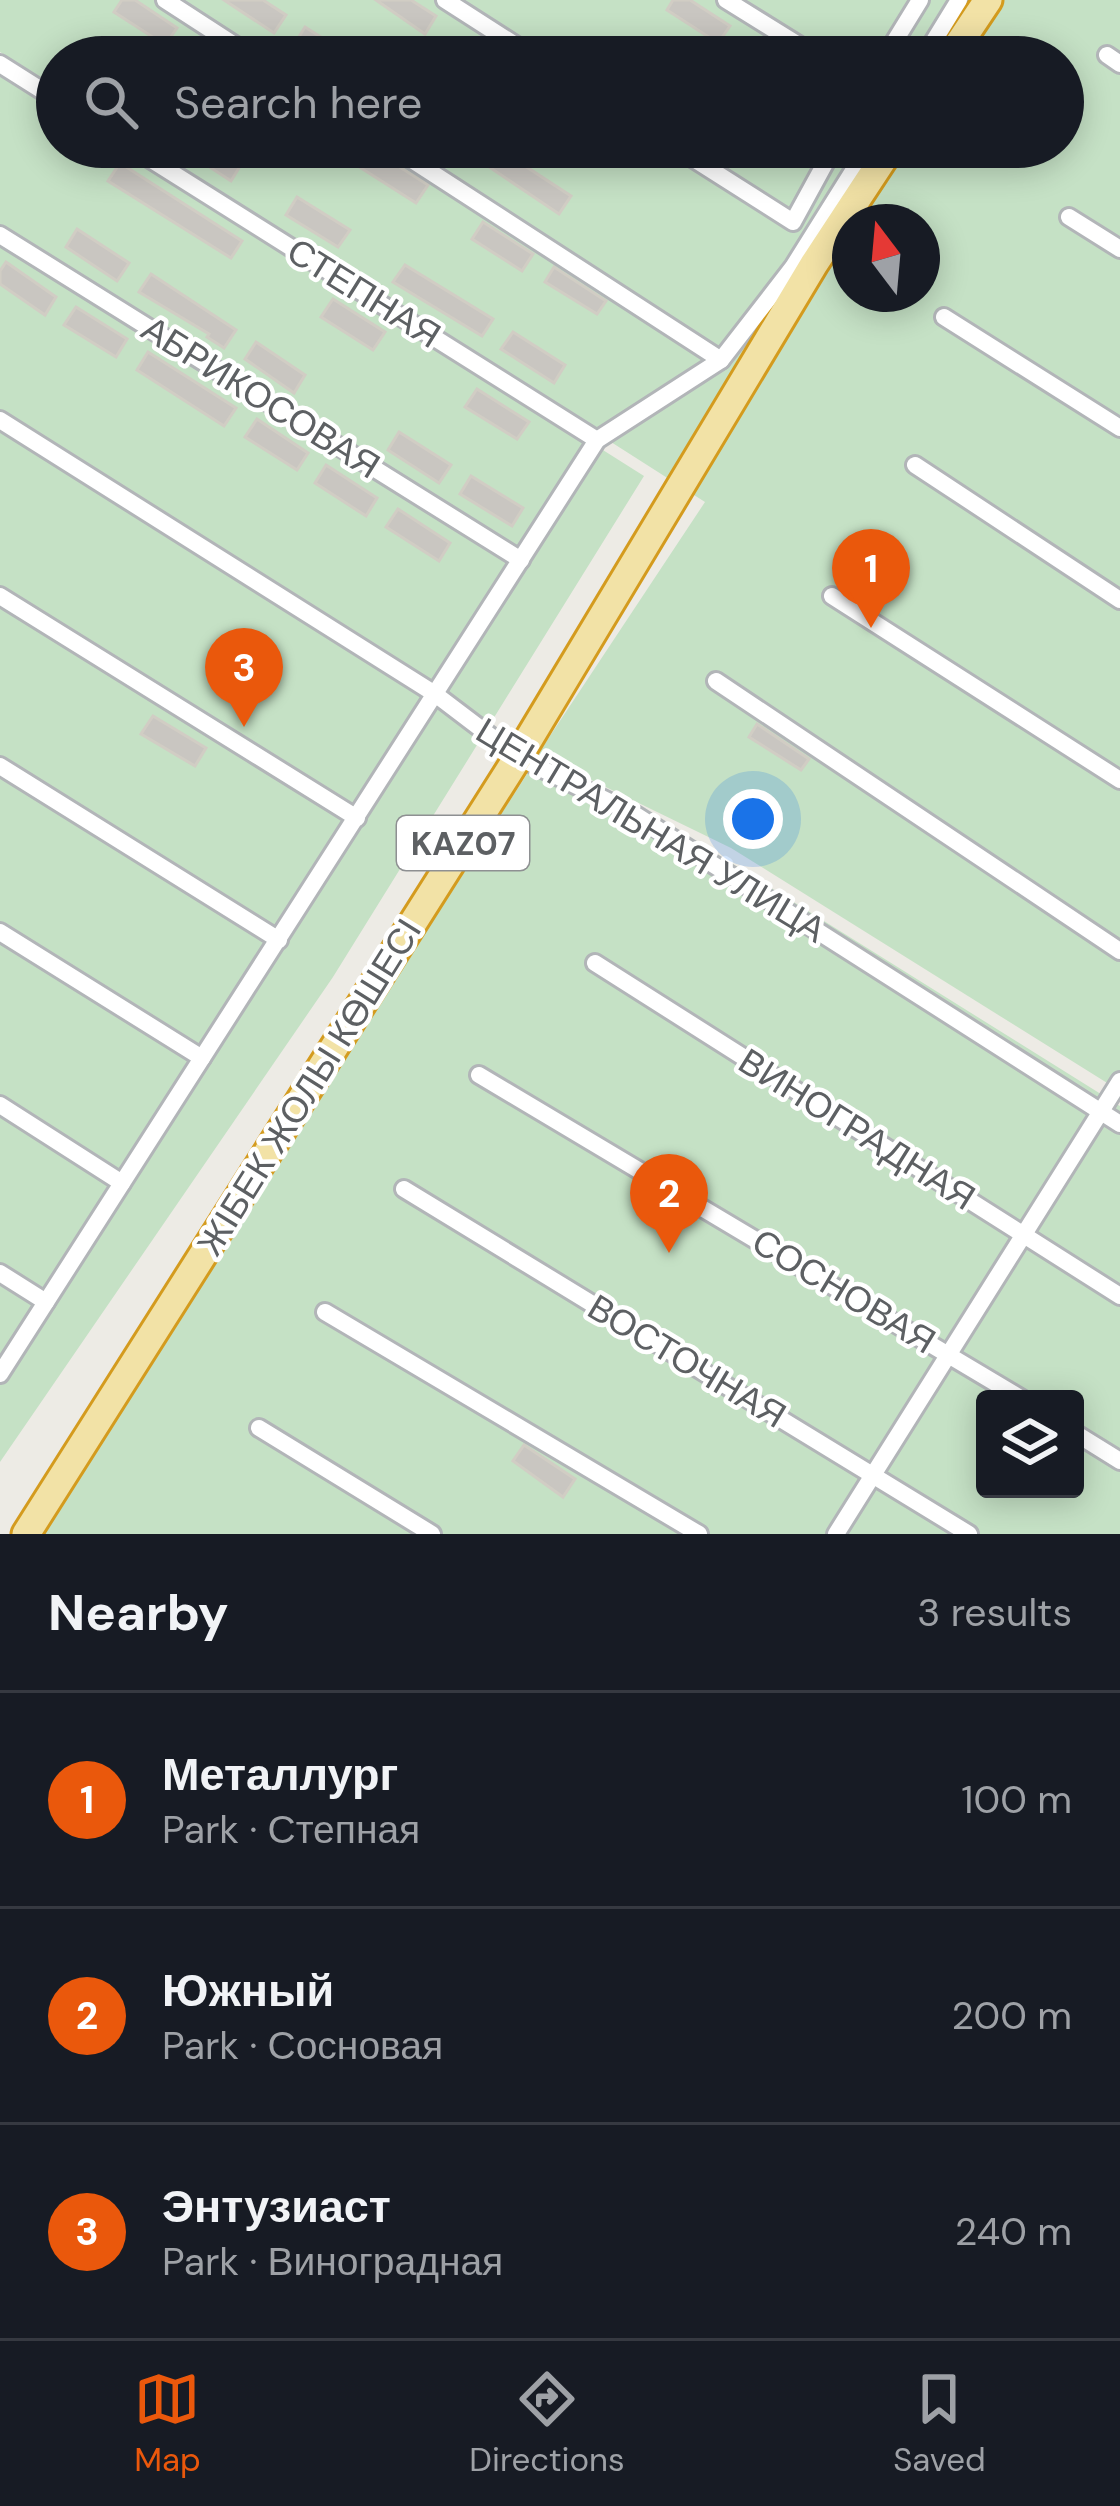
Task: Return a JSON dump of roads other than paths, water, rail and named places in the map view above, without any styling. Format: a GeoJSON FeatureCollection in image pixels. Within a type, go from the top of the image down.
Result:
{"type":"FeatureCollection","features":[{"type":"Feature","properties":{"kind":"highway"},"geometry":{"type":"LineString","coordinates":[[964,36],[988,0]]}},
{"type":"Feature","properties":{"kind":"highway","name":"ЖІБЕК ЖОЛЫ КӨШЕСІ"},"geometry":{"type":"LineString","coordinates":[[26,1534],[518,757],[814,264],[877,168]]}},
{"type":"Feature","properties":{"kind":"street"},"geometry":{"type":"LineString","coordinates":[[165,0],[221,36]]}},
{"type":"Feature","properties":{"kind":"street"},"geometry":{"type":"LineString","coordinates":[[445,0],[501,36]]}},
{"type":"Feature","properties":{"kind":"street"},"geometry":{"type":"LineString","coordinates":[[727,0],[784,36]]}},
{"type":"Feature","properties":{"kind":"street"},"geometry":{"type":"LineString","coordinates":[[898,36],[920,0]]}},
{"type":"Feature","properties":{"kind":"street"},"geometry":{"type":"LineString","coordinates":[[937,36],[959,0]]}},
{"type":"Feature","properties":{"kind":"street"},"geometry":{"type":"LineString","coordinates":[[0,64],[36,87]]}},
{"type":"Feature","properties":{"kind":"street","name":"СТЕПНАЯ"},"geometry":{"type":"LineString","coordinates":[[164,168],[597,440]]}},
{"type":"Feature","properties":{"kind":"street"},"geometry":{"type":"LineString","coordinates":[[425,168],[722,360]]}},
{"type":"Feature","properties":{"kind":"street"},"geometry":{"type":"LineString","coordinates":[[708,168],[793,222],[823,168]]}},
{"type":"Feature","properties":{"kind":"street"},"geometry":{"type":"LineString","coordinates":[[0,1374],[597,440],[722,360],[793,267],[855,168]]}},
{"type":"Feature","properties":{"kind":"street"},"geometry":{"type":"LineString","coordinates":[[1069,217],[1120,249]]}},
{"type":"Feature","properties":{"kind":"street","name":"АБРИКОСОВАЯ"},"geometry":{"type":"LineString","coordinates":[[0,235],[521,560]]}},
{"type":"Feature","properties":{"kind":"street"},"geometry":{"type":"LineString","coordinates":[[944,317],[1120,428]]}},
{"type":"Feature","properties":{"kind":"street","name":"ЦЕНТРАЛЬНАЯ УЛИЦА"},"geometry":{"type":"LineString","coordinates":[[0,420],[435,694],[518,757],[634,814],[1120,1124]]}},
{"type":"Feature","properties":{"kind":"street"},"geometry":{"type":"LineString","coordinates":[[915,465],[1120,601]]}},
{"type":"Feature","properties":{"kind":"street"},"geometry":{"type":"LineString","coordinates":[[0,596],[357,818]]}},
{"type":"Feature","properties":{"kind":"street"},"geometry":{"type":"LineString","coordinates":[[832,596],[1120,780]]}},
{"type":"Feature","properties":{"kind":"street"},"geometry":{"type":"LineString","coordinates":[[716,681],[1120,951]]}},
{"type":"Feature","properties":{"kind":"street"},"geometry":{"type":"LineString","coordinates":[[0,766],[279,940]]}},
{"type":"Feature","properties":{"kind":"street"},"geometry":{"type":"LineString","coordinates":[[0,932],[202,1058]]}},
{"type":"Feature","properties":{"kind":"street","name":"ВИНОГРАДНАЯ"},"geometry":{"type":"LineString","coordinates":[[595,963],[1120,1296]]}},
{"type":"Feature","properties":{"kind":"street","name":"СОСНОВАЯ"},"geometry":{"type":"LineString","coordinates":[[478,1075],[1008,1390]]}},
{"type":"Feature","properties":{"kind":"street"},"geometry":{"type":"LineString","coordinates":[[836,1534],[1120,1081]]}},
{"type":"Feature","properties":{"kind":"street"},"geometry":{"type":"LineString","coordinates":[[0,1105],[122,1183]]}},
{"type":"Feature","properties":{"kind":"street","name":"ВОСТОЧНАЯ"},"geometry":{"type":"LineString","coordinates":[[404,1190],[969,1534]]}},
{"type":"Feature","properties":{"kind":"street"},"geometry":{"type":"LineString","coordinates":[[0,1273],[46,1302]]}},
{"type":"Feature","properties":{"kind":"street"},"geometry":{"type":"LineString","coordinates":[[326,1312],[699,1534]]}},
{"type":"Feature","properties":{"kind":"street"},"geometry":{"type":"LineString","coordinates":[[259,1428],[432,1534]]}},
{"type":"Feature","properties":{"kind":"street"},"geometry":{"type":"LineString","coordinates":[[1084,1439],[1120,1462]]}},
{"type":"Feature","properties":{"kind":"place","name":"Металлург"},"geometry":{"type":"Point","coordinates":[871,628]}},
{"type":"Feature","properties":{"kind":"place","name":"Энтузиаст"},"geometry":{"type":"Point","coordinates":[244,727]}},
{"type":"Feature","properties":{"kind":"place","name":"Южный"},"geometry":{"type":"Point","coordinates":[669,1253]}}]}
